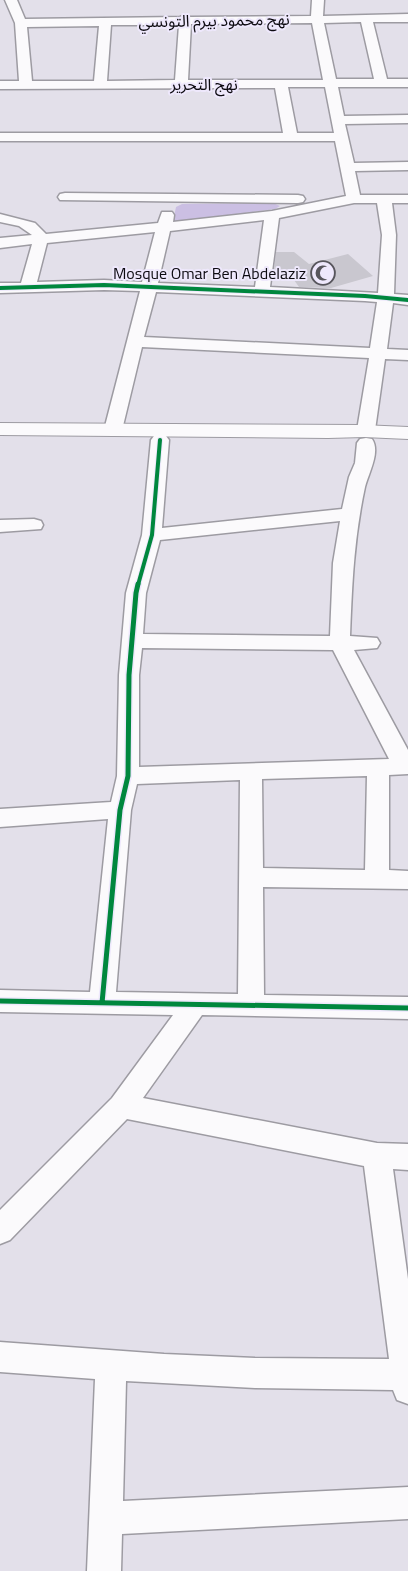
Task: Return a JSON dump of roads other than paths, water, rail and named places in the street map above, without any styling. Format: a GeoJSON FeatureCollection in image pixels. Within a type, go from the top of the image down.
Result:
{"type":"FeatureCollection","features":[{"type":"Feature","properties":{"kind":"main road"},"geometry":{"type":"LineString","coordinates":[[0,429],[328,432],[408,442]]}},
{"type":"Feature","properties":{"kind":"main road"},"geometry":{"type":"LineString","coordinates":[[0,438],[160,440],[366,437],[408,433]]}},
{"type":"Feature","properties":{"kind":"street"},"geometry":{"type":"LineString","coordinates":[[11,0],[21,23],[26,84]]}},
{"type":"Feature","properties":{"kind":"street"},"geometry":{"type":"LineString","coordinates":[[318,0],[317,18],[354,199]]}},
{"type":"Feature","properties":{"kind":"street"},"geometry":{"type":"LineString","coordinates":[[366,18],[381,83]]}},
{"type":"Feature","properties":{"kind":"street","name":"نهج محمود بيرم التونسي"},"geometry":{"type":"LineString","coordinates":[[21,23],[408,18]]}},
{"type":"Feature","properties":{"kind":"street"},"geometry":{"type":"LineString","coordinates":[[181,84],[186,20]]}},
{"type":"Feature","properties":{"kind":"street"},"geometry":{"type":"LineString","coordinates":[[100,85],[104,21]]}},
{"type":"Feature","properties":{"kind":"street","name":"نهج التحرير"},"geometry":{"type":"LineString","coordinates":[[0,85],[408,83]]}},
{"type":"Feature","properties":{"kind":"street"},"geometry":{"type":"LineString","coordinates":[[281,84],[291,138]]}},
{"type":"Feature","properties":{"kind":"street"},"geometry":{"type":"LineString","coordinates":[[337,120],[408,119]]}},
{"type":"Feature","properties":{"kind":"street"},"geometry":{"type":"LineString","coordinates":[[2,140],[341,138]]}},
{"type":"Feature","properties":{"kind":"street"},"geometry":{"type":"LineString","coordinates":[[348,167],[408,166]]}},
{"type":"Feature","properties":{"kind":"street"},"geometry":{"type":"LineString","coordinates":[[65,197],[408,199]]}},
{"type":"Feature","properties":{"kind":"street"},"geometry":{"type":"LineString","coordinates":[[113,430],[165,228],[169,199]]}},
{"type":"Feature","properties":{"kind":"street"},"geometry":{"type":"LineString","coordinates":[[0,243],[165,228],[272,214],[354,199]]}},
{"type":"Feature","properties":{"kind":"street"},"geometry":{"type":"LineString","coordinates":[[128,776],[405,766],[340,643],[343,563],[350,514],[358,477],[364,463],[376,355],[386,298],[389,235],[384,199]]}},
{"type":"Feature","properties":{"kind":"street"},"geometry":{"type":"LineString","coordinates":[[262,291],[272,214]]}},
{"type":"Feature","properties":{"kind":"street"},"geometry":{"type":"LineString","coordinates":[[0,218],[35,228],[39,233],[41,239],[28,286]]}},
{"type":"Feature","properties":{"kind":"street"},"geometry":{"type":"LineString","coordinates":[[389,235],[408,235]]}},
{"type":"Feature","properties":{"kind":"street"},"geometry":{"type":"LineString","coordinates":[[0,288],[104,285],[262,291],[408,300]]}},
{"type":"Feature","properties":{"kind":"street"},"geometry":{"type":"LineString","coordinates":[[136,342],[376,355],[408,355]]}},
{"type":"Feature","properties":{"kind":"street"},"geometry":{"type":"LineString","coordinates":[[102,1003],[120,810],[128,776],[129,674],[136,593],[152,535],[160,440]]}},
{"type":"Feature","properties":{"kind":"street"},"geometry":{"type":"LineString","coordinates":[[152,535],[350,514]]}},
{"type":"Feature","properties":{"kind":"street"},"geometry":{"type":"LineString","coordinates":[[0,526],[34,526]]}},
{"type":"Feature","properties":{"kind":"street"},"geometry":{"type":"LineString","coordinates":[[132,641],[370,644]]}},
{"type":"Feature","properties":{"kind":"street"},"geometry":{"type":"LineString","coordinates":[[377,880],[378,767]]}},
{"type":"Feature","properties":{"kind":"street"},"geometry":{"type":"LineString","coordinates":[[251,771],[251,1004]]}},
{"type":"Feature","properties":{"kind":"street"},"geometry":{"type":"LineString","coordinates":[[0,818],[120,810]]}},
{"type":"Feature","properties":{"kind":"street"},"geometry":{"type":"LineString","coordinates":[[251,877],[408,880]]}},
{"type":"Feature","properties":{"kind":"street"},"geometry":{"type":"LineString","coordinates":[[0,1001],[408,1008]]}},
{"type":"Feature","properties":{"kind":"street"},"geometry":{"type":"LineString","coordinates":[[0,1230],[122,1106],[196,1003]]}},
{"type":"Feature","properties":{"kind":"street"},"geometry":{"type":"LineString","coordinates":[[122,1106],[377,1156],[408,1157]]}},
{"type":"Feature","properties":{"kind":"street"},"geometry":{"type":"LineString","coordinates":[[0,1357],[407,1382],[377,1156]]}},
{"type":"Feature","properties":{"kind":"street"},"geometry":{"type":"LineString","coordinates":[[104,1571],[111,1365]]}},
{"type":"Feature","properties":{"kind":"street"},"geometry":{"type":"LineString","coordinates":[[106,1518],[408,1503]]}},
{"type":"Feature","properties":{"kind":"place","name":"Mosque Omar Ben Abdelaziz"},"geometry":{"type":"Point","coordinates":[323,273]}}]}
